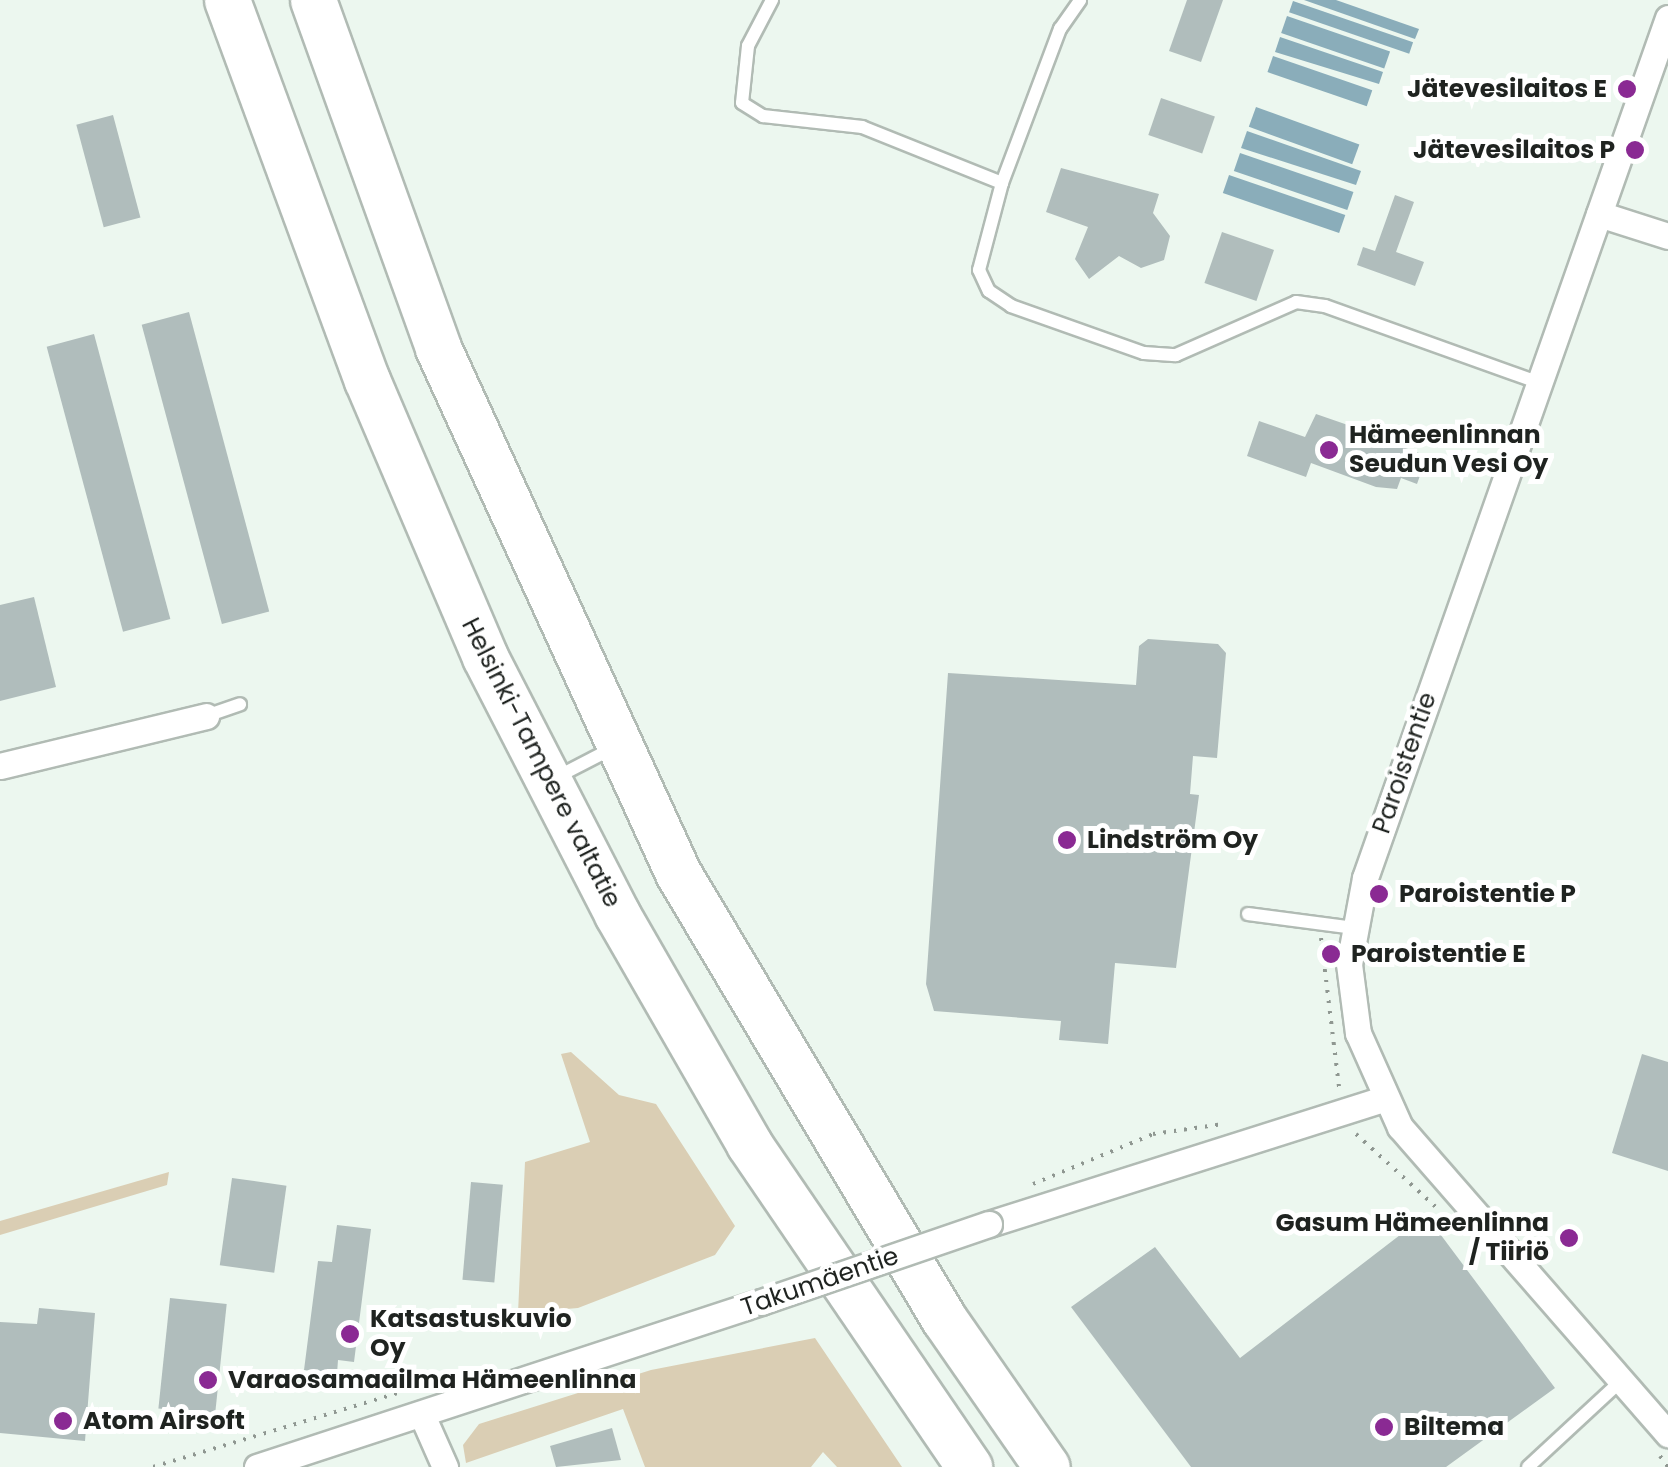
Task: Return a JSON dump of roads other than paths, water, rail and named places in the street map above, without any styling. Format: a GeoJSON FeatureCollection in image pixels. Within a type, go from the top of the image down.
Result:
{"type":"FeatureCollection","features":[{"type":"Feature","properties":{"kind":"highway","name":"Helsinki-Tampere valtatie"},"geometry":{"type":"LineString","coordinates":[[226,0],[367,380],[485,657],[548,781],[749,1144],[970,1467]]}},
{"type":"Feature","properties":{"kind":"highway"},"geometry":{"type":"LineString","coordinates":[[313,0],[438,348],[618,746],[708,924],[944,1319],[1046,1467]]}},
{"type":"Feature","properties":{"kind":"street","name":"Paroistentie"},"geometry":{"type":"LineString","coordinates":[[1668,18],[1354,928],[1350,1001],[1378,1090],[1439,1175],[1668,1434]]}},
{"type":"Feature","properties":{"kind":"street"},"geometry":{"type":"LineString","coordinates":[[1599,214],[1668,236]]}},
{"type":"Feature","properties":{"kind":"street"},"geometry":{"type":"LineString","coordinates":[[0,766],[206,716]]}},
{"type":"Feature","properties":{"kind":"street","name":"Takumäentie"},"geometry":{"type":"LineString","coordinates":[[257,1467],[760,1302],[1378,1090]]}},
{"type":"Feature","properties":{"kind":"street"},"geometry":{"type":"LineString","coordinates":[[422,1414],[444,1467]]}},
{"type":"Feature","properties":{"kind":"lane"},"geometry":{"type":"LineString","coordinates":[[772,0],[748,46],[742,103],[763,116],[862,126],[1002,183]]}},
{"type":"Feature","properties":{"kind":"lane"},"geometry":{"type":"LineString","coordinates":[[1080,0],[1060,29],[978,248],[979,270],[988,292],[1011,306],[1144,353],[1176,355],[1296,302],[1325,306],[1540,383]]}},
{"type":"Feature","properties":{"kind":"lane"},"geometry":{"type":"LineString","coordinates":[[206,716],[240,704]]}},
{"type":"Feature","properties":{"kind":"lane"},"geometry":{"type":"LineString","coordinates":[[548,781],[618,746]]}},
{"type":"Feature","properties":{"kind":"lane"},"geometry":{"type":"LineString","coordinates":[[1248,914],[1354,928]]}},
{"type":"Feature","properties":{"kind":"lane"},"geometry":{"type":"LineString","coordinates":[[1528,1467],[1621,1381]]}},
{"type":"Feature","properties":{"kind":"water"},"geometry":{"type":"Polygon","coordinates":[[[1304,0],[1336,0],[1419,29],[1415,39],[1304,0]]]}},
{"type":"Feature","properties":{"kind":"water"},"geometry":{"type":"Polygon","coordinates":[[[1293,1],[1413,42],[1409,54],[1289,12],[1293,1]]]}},
{"type":"Feature","properties":{"kind":"water"},"geometry":{"type":"Polygon","coordinates":[[[1287,16],[1390,51],[1384,69],[1281,33],[1287,16]]]}},
{"type":"Feature","properties":{"kind":"water"},"geometry":{"type":"Polygon","coordinates":[[[1280,37],[1383,72],[1379,84],[1275,52],[1280,37]]]}},
{"type":"Feature","properties":{"kind":"water"},"geometry":{"type":"Polygon","coordinates":[[[1273,56],[1372,90],[1367,106],[1267,72],[1273,56]]]}},
{"type":"Feature","properties":{"kind":"water"},"geometry":{"type":"Polygon","coordinates":[[[1256,107],[1359,145],[1352,164],[1249,127],[1256,107]]]}},
{"type":"Feature","properties":{"kind":"water"},"geometry":{"type":"Polygon","coordinates":[[[1247,131],[1361,171],[1356,185],[1241,148],[1247,131]]]}},
{"type":"Feature","properties":{"kind":"water"},"geometry":{"type":"Polygon","coordinates":[[[1240,153],[1353,192],[1347,210],[1234,171],[1240,153]]]}},
{"type":"Feature","properties":{"kind":"water"},"geometry":{"type":"Polygon","coordinates":[[[1229,175],[1345,215],[1339,233],[1223,193],[1229,175]]]}},
{"type":"Feature","properties":{"kind":"place","name":"Jätevesilaitos E"},"geometry":{"type":"Point","coordinates":[1627,89]}},
{"type":"Feature","properties":{"kind":"place","name":"Jätevesilaitos P"},"geometry":{"type":"Point","coordinates":[1635,150]}},
{"type":"Feature","properties":{"kind":"place","name":"Hämeenlinnan Seudun Vesi Oy"},"geometry":{"type":"Point","coordinates":[1329,450]}},
{"type":"Feature","properties":{"kind":"place","name":"Lindström Oy"},"geometry":{"type":"Point","coordinates":[1067,840]}},
{"type":"Feature","properties":{"kind":"place","name":"Paroistentie P"},"geometry":{"type":"Point","coordinates":[1379,894]}},
{"type":"Feature","properties":{"kind":"place","name":"Paroistentie E"},"geometry":{"type":"Point","coordinates":[1331,954]}},
{"type":"Feature","properties":{"kind":"place","name":"Gasum Hämeenlinna / Tiiriö"},"geometry":{"type":"Point","coordinates":[1569,1238]}},
{"type":"Feature","properties":{"kind":"place","name":"Katsastuskuvio Oy"},"geometry":{"type":"Point","coordinates":[350,1334]}},
{"type":"Feature","properties":{"kind":"place","name":"Varaosamaailma Hämeenlinna"},"geometry":{"type":"Point","coordinates":[208,1380]}},
{"type":"Feature","properties":{"kind":"place","name":"Atom Airsoft"},"geometry":{"type":"Point","coordinates":[63,1421]}},
{"type":"Feature","properties":{"kind":"place","name":"Biltema"},"geometry":{"type":"Point","coordinates":[1384,1427]}}]}
